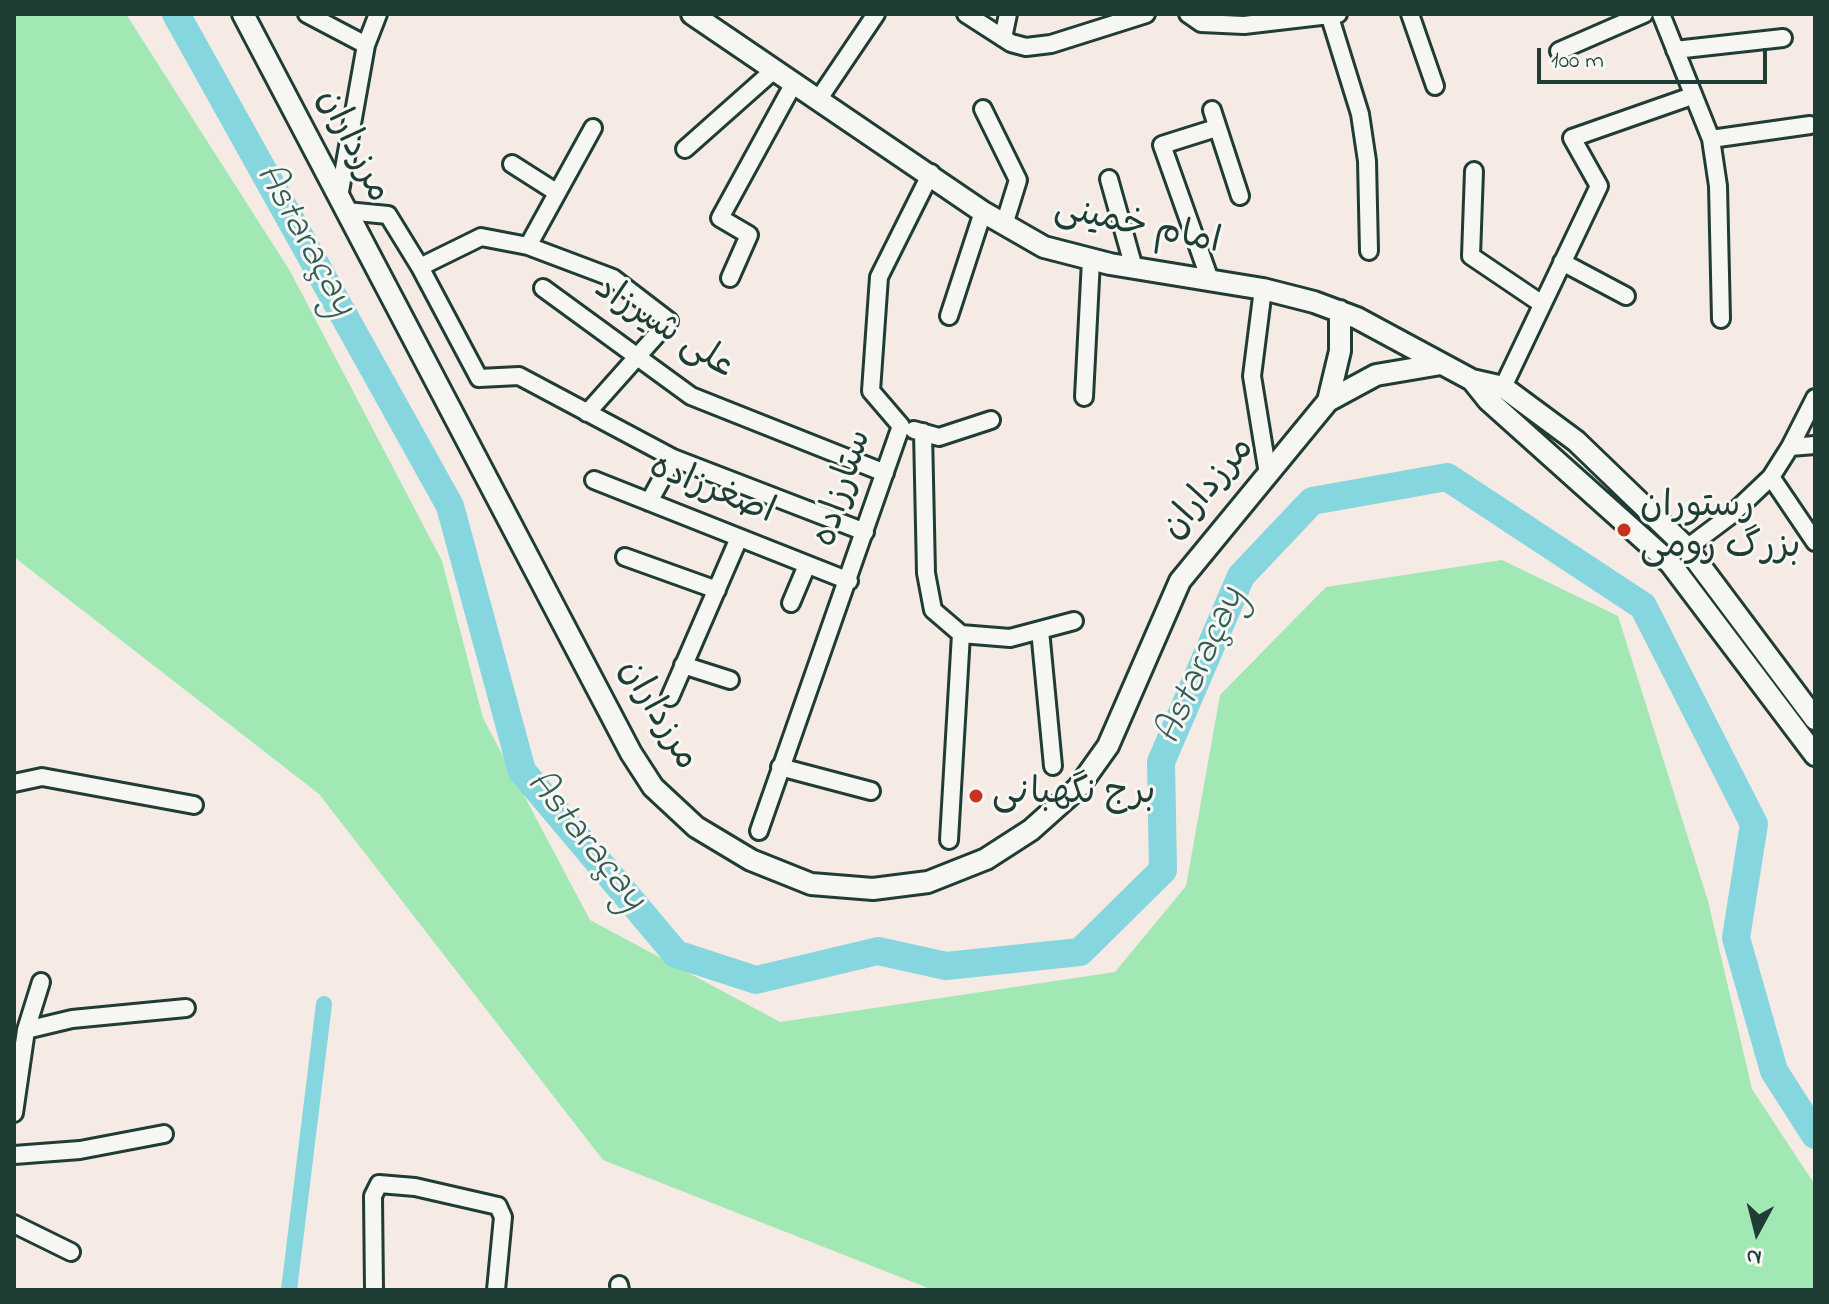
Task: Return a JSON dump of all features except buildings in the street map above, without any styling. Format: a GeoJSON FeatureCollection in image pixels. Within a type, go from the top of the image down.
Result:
{"type":"FeatureCollection","features":[{"type":"Feature","properties":{"kind":"street","name":"مرزداران"},"geometry":{"type":"LineString","coordinates":[[243,14],[631,753],[653,787],[696,827],[751,860],[811,884],[873,889],[928,882],[986,859],[1031,830],[1078,788],[1108,746],[1180,581],[1328,401],[1376,375],[1441,364]]}},
{"type":"Feature","properties":{"kind":"street"},"geometry":{"type":"LineString","coordinates":[[307,14],[366,45]]}},
{"type":"Feature","properties":{"kind":"street"},"geometry":{"type":"LineString","coordinates":[[378,14],[366,45],[342,204],[388,215],[420,267],[479,378],[519,376],[673,458],[865,532]]}},
{"type":"Feature","properties":{"kind":"street","name":"امام خمینی"},"geometry":{"type":"LineString","coordinates":[[692,14],[931,173],[983,212],[1044,247],[1091,260],[1263,289],[1340,311],[1472,380],[1503,387],[1576,441],[1687,548],[1815,719]]}},
{"type":"Feature","properties":{"kind":"street"},"geometry":{"type":"LineString","coordinates":[[818,100],[876,14]]}},
{"type":"Feature","properties":{"kind":"street"},"geometry":{"type":"LineString","coordinates":[[966,14],[1003,38],[1026,47],[1051,44],[1146,14]]}},
{"type":"Feature","properties":{"kind":"street"},"geometry":{"type":"LineString","coordinates":[[1003,38],[1008,14]]}},
{"type":"Feature","properties":{"kind":"street"},"geometry":{"type":"LineString","coordinates":[[1188,14],[1201,23],[1338,14]]}},
{"type":"Feature","properties":{"kind":"street"},"geometry":{"type":"LineString","coordinates":[[1329,14],[1360,114],[1367,161],[1369,251]]}},
{"type":"Feature","properties":{"kind":"street"},"geometry":{"type":"LineString","coordinates":[[1410,14],[1435,86]]}},
{"type":"Feature","properties":{"kind":"street"},"geometry":{"type":"LineString","coordinates":[[1559,51],[1644,14]]}},
{"type":"Feature","properties":{"kind":"street"},"geometry":{"type":"LineString","coordinates":[[1661,14],[1711,139],[1718,186],[1721,319]]}},
{"type":"Feature","properties":{"kind":"street"},"geometry":{"type":"LineString","coordinates":[[1675,50],[1783,38]]}},
{"type":"Feature","properties":{"kind":"street"},"geometry":{"type":"LineString","coordinates":[[685,149],[774,70]]}},
{"type":"Feature","properties":{"kind":"street"},"geometry":{"type":"LineString","coordinates":[[730,278],[749,235],[720,218],[794,83]]}},
{"type":"Feature","properties":{"kind":"street"},"geometry":{"type":"LineString","coordinates":[[1503,387],[1599,186],[1572,138],[1692,96]]}},
{"type":"Feature","properties":{"kind":"street"},"geometry":{"type":"LineString","coordinates":[[983,109],[1018,180],[1004,225]]}},
{"type":"Feature","properties":{"kind":"street"},"geometry":{"type":"LineString","coordinates":[[1212,110],[1240,196]]}},
{"type":"Feature","properties":{"kind":"street"},"geometry":{"type":"LineString","coordinates":[[1711,139],[1810,125]]}},
{"type":"Feature","properties":{"kind":"street"},"geometry":{"type":"LineString","coordinates":[[528,246],[593,128]]}},
{"type":"Feature","properties":{"kind":"street"},"geometry":{"type":"LineString","coordinates":[[1210,280],[1162,145],[1216,128]]}},
{"type":"Feature","properties":{"kind":"street"},"geometry":{"type":"LineString","coordinates":[[512,164],[556,192]]}},
{"type":"Feature","properties":{"kind":"street"},"geometry":{"type":"LineString","coordinates":[[1474,171],[1471,256],[1542,304]]}},
{"type":"Feature","properties":{"kind":"street","name":"ستارزاده"},"geometry":{"type":"LineString","coordinates":[[759,831],[901,426],[871,391],[879,277],[931,173]]}},
{"type":"Feature","properties":{"kind":"street"},"geometry":{"type":"LineString","coordinates":[[1109,179],[1134,268]]}},
{"type":"Feature","properties":{"kind":"street"},"geometry":{"type":"LineString","coordinates":[[949,316],[983,212]]}},
{"type":"Feature","properties":{"kind":"street"},"geometry":{"type":"LineString","coordinates":[[420,267],[481,237],[528,246],[613,278],[669,321],[587,413]]}},
{"type":"Feature","properties":{"kind":"street"},"geometry":{"type":"LineString","coordinates":[[1084,397],[1091,260]]}},
{"type":"Feature","properties":{"kind":"street"},"geometry":{"type":"LineString","coordinates":[[1562,262],[1626,296]]}},
{"type":"Feature","properties":{"kind":"street","name":"علی شیرزاد"},"geometry":{"type":"LineString","coordinates":[[543,288],[691,396],[885,473]]}},
{"type":"Feature","properties":{"kind":"street"},"geometry":{"type":"LineString","coordinates":[[1263,289],[1252,376],[1268,474]]}},
{"type":"Feature","properties":{"kind":"street","name":"مرزداران"},"geometry":{"type":"LineString","coordinates":[[1328,401],[1340,351],[1340,311]]}},
{"type":"Feature","properties":{"kind":"street","name":"امام خمینی"},"geometry":{"type":"LineString","coordinates":[[1472,380],[1488,400],[1670,563],[1815,755]]}},
{"type":"Feature","properties":{"kind":"street"},"geometry":{"type":"LineString","coordinates":[[1670,563],[1731,515],[1771,477],[1815,398]]}},
{"type":"Feature","properties":{"kind":"street"},"geometry":{"type":"LineString","coordinates":[[901,426],[939,437],[991,420]]}},
{"type":"Feature","properties":{"kind":"street"},"geometry":{"type":"LineString","coordinates":[[923,432],[926,573],[933,610],[961,634],[1010,638],[1074,621]]}},
{"type":"Feature","properties":{"kind":"street"},"geometry":{"type":"LineString","coordinates":[[1790,447],[1815,445]]}},
{"type":"Feature","properties":{"kind":"street"},"geometry":{"type":"LineString","coordinates":[[649,502],[673,458]]}},
{"type":"Feature","properties":{"kind":"street"},"geometry":{"type":"LineString","coordinates":[[1771,477],[1815,542]]}},
{"type":"Feature","properties":{"kind":"street","name":"اصغرزاده"},"geometry":{"type":"LineString","coordinates":[[594,480],[849,581]]}},
{"type":"Feature","properties":{"kind":"street"},"geometry":{"type":"LineString","coordinates":[[670,697],[739,538]]}},
{"type":"Feature","properties":{"kind":"street"},"geometry":{"type":"LineString","coordinates":[[625,557],[717,590]]}},
{"type":"Feature","properties":{"kind":"street"},"geometry":{"type":"LineString","coordinates":[[791,603],[807,565]]}},
{"type":"Feature","properties":{"kind":"street"},"geometry":{"type":"LineString","coordinates":[[1040,630],[1053,766]]}},
{"type":"Feature","properties":{"kind":"street"},"geometry":{"type":"LineString","coordinates":[[949,840],[961,634]]}},
{"type":"Feature","properties":{"kind":"street"},"geometry":{"type":"LineString","coordinates":[[683,665],[730,680]]}},
{"type":"Feature","properties":{"kind":"street"},"geometry":{"type":"LineString","coordinates":[[780,767],[871,791]]}},
{"type":"Feature","properties":{"kind":"street"},"geometry":{"type":"LineString","coordinates":[[14,783],[42,777],[194,805]]}},
{"type":"Feature","properties":{"kind":"street"},"geometry":{"type":"LineString","coordinates":[[14,1113],[26,1030],[41,982]]}},
{"type":"Feature","properties":{"kind":"street"},"geometry":{"type":"LineString","coordinates":[[26,1030],[72,1019],[186,1008]]}},
{"type":"Feature","properties":{"kind":"street"},"geometry":{"type":"LineString","coordinates":[[14,1155],[80,1150],[164,1134]]}},
{"type":"Feature","properties":{"kind":"street"},"geometry":{"type":"LineString","coordinates":[[374,1290],[373,1196],[379,1184],[415,1187],[498,1206],[503,1217],[496,1290]]}},
{"type":"Feature","properties":{"kind":"street"},"geometry":{"type":"LineString","coordinates":[[14,1224],[71,1252]]}},
{"type":"Feature","properties":{"kind":"green space"},"geometry":{"type":"Polygon","coordinates":[[[14,14],[126,14],[290,271],[442,561],[483,718],[590,920],[780,1022],[1115,972],[1186,886],[1220,695],[1326,587],[1502,560],[1618,616],[1708,901],[1752,1089],[1815,1185],[1815,1290],[933,1290],[603,1160],[319,794],[14,557],[14,14]]]}},
{"type":"Feature","properties":{"kind":"waterway","name":"Astaraçay"},"geometry":{"type":"LineString","coordinates":[[176,14],[450,506],[522,771],[676,954],[756,980],[878,951],[946,966],[1080,952],[1163,870],[1161,762],[1241,576],[1312,501],[1447,477],[1643,606],[1754,824],[1736,938],[1774,1071],[1815,1135]]}},
{"type":"Feature","properties":{"kind":"waterway"},"geometry":{"type":"LineString","coordinates":[[289,1290],[324,1004]]}},
{"type":"Feature","properties":{"kind":"place","name":"رستوران بزرگ رومی"},"geometry":{"type":"Point","coordinates":[1624,530]}},
{"type":"Feature","properties":{"kind":"place","name":"برج نگهبانی"},"geometry":{"type":"Point","coordinates":[976,796]}}]}
